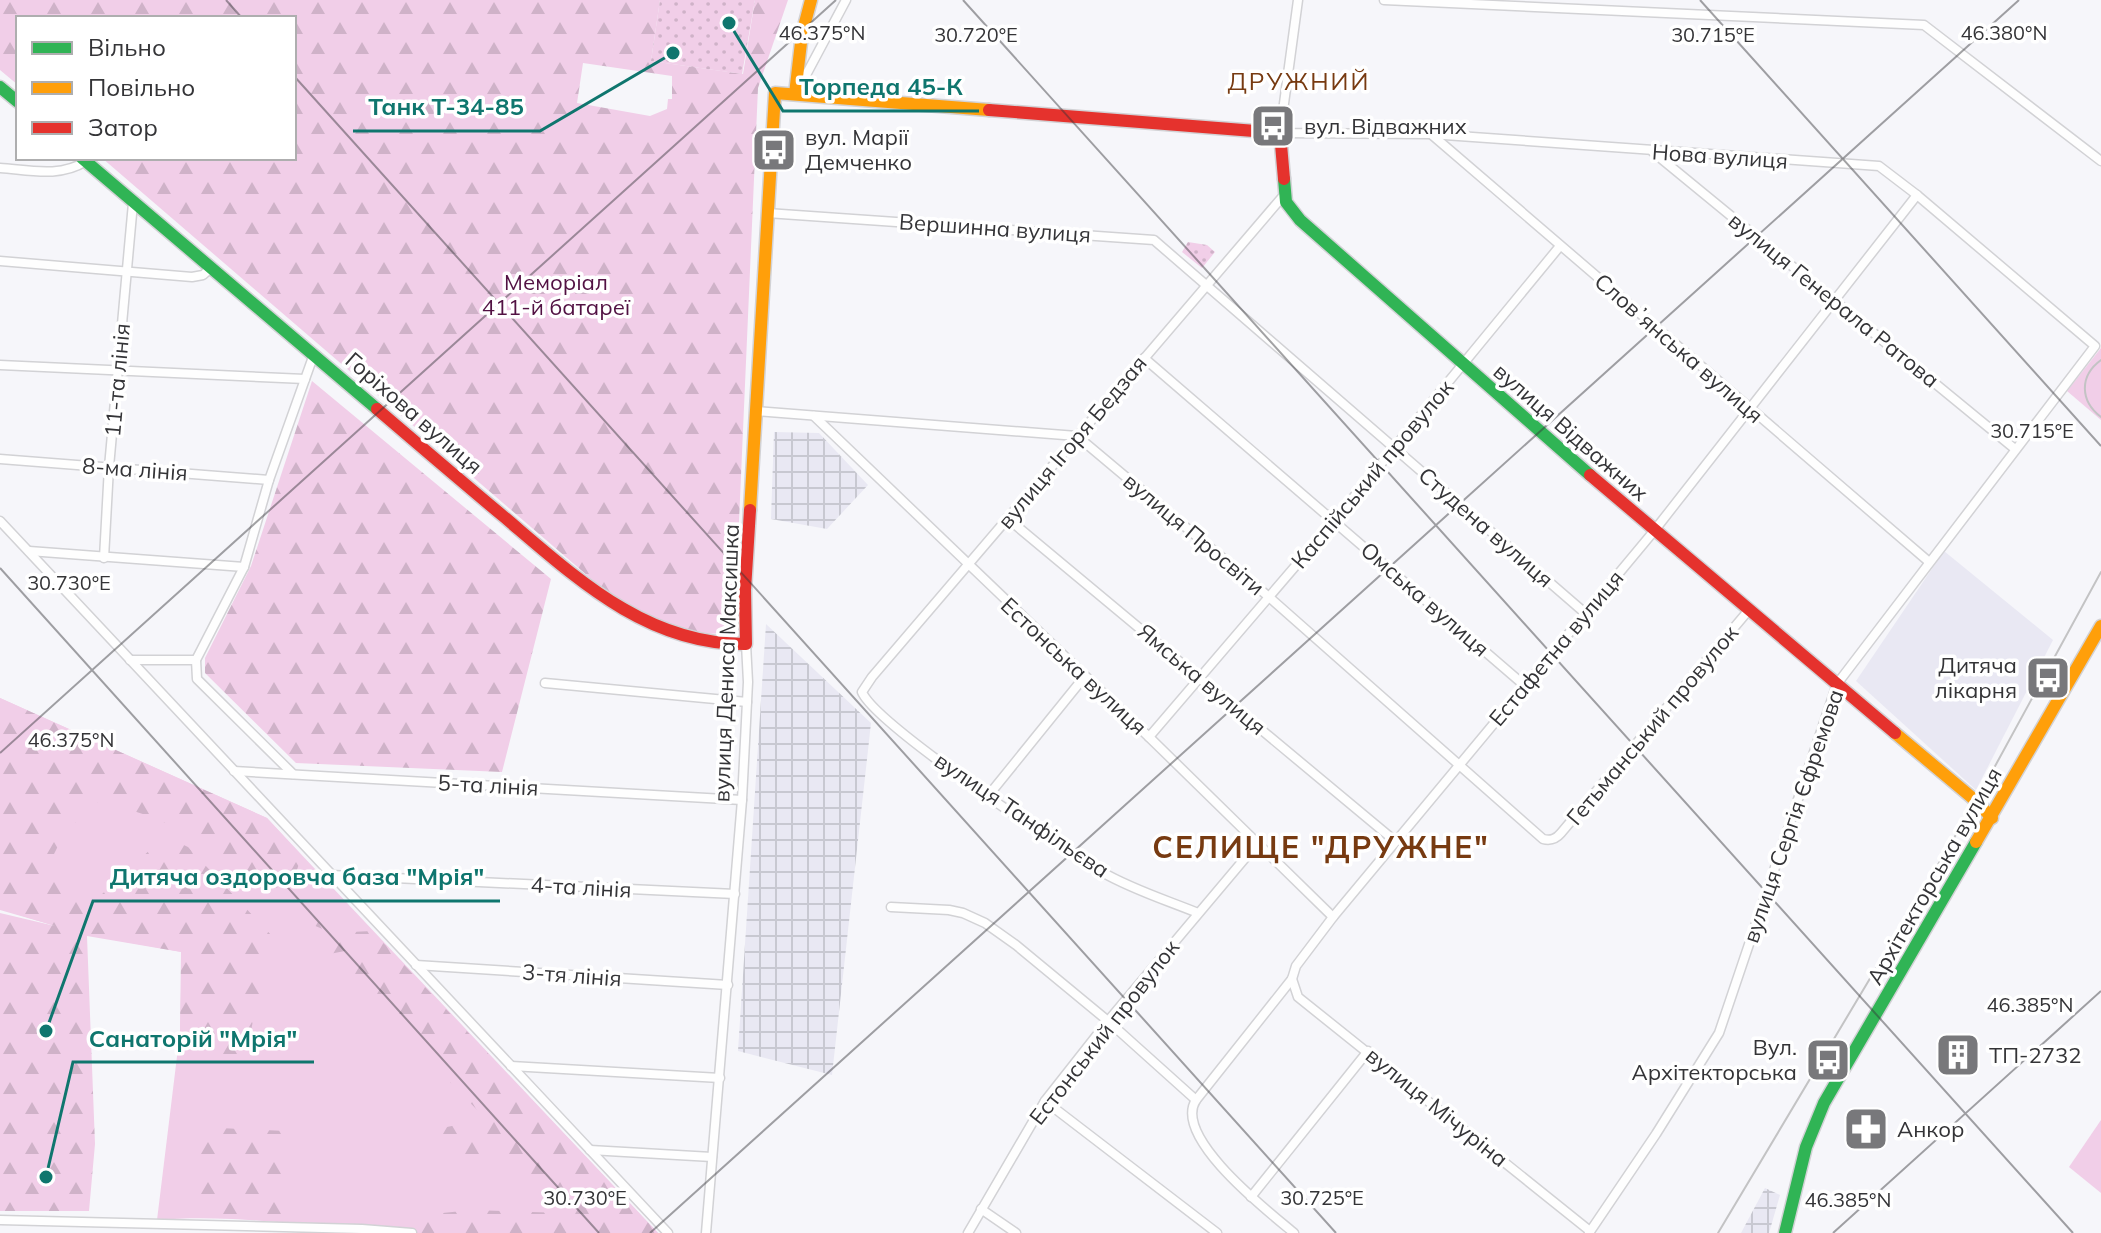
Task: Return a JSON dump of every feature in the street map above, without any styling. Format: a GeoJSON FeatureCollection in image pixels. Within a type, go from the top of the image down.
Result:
{"type":"FeatureCollection","features":[{"type":"Feature","properties":{"kind":"street"},"geometry":{"type":"LineString","coordinates":[[795,94],[802,34],[811,0]]}},
{"type":"Feature","properties":{"kind":"street"},"geometry":{"type":"LineString","coordinates":[[795,94],[846,0]]}},
{"type":"Feature","properties":{"kind":"street"},"geometry":{"type":"LineString","coordinates":[[1284,195],[1280,133],[1298,0]]}},
{"type":"Feature","properties":{"kind":"street"},"geometry":{"type":"LineString","coordinates":[[1384,0],[1924,25],[2101,161]]}},
{"type":"Feature","properties":{"kind":"street"},"geometry":{"type":"LineString","coordinates":[[0,87],[16,100]]}},
{"type":"Feature","properties":{"kind":"street","name":"вулиця Дениса Максишка"},"geometry":{"type":"LineString","coordinates":[[706,1233],[742,800],[747,702],[745,590],[775,93],[795,94]]}},
{"type":"Feature","properties":{"kind":"street"},"geometry":{"type":"LineString","coordinates":[[795,94],[1280,133]]}},
{"type":"Feature","properties":{"kind":"street","name":"Нова вулиця"},"geometry":{"type":"LineString","coordinates":[[1280,133],[1430,134],[1879,166],[2095,346]]}},
{"type":"Feature","properties":{"kind":"street","name":"Словʼянська вулиця"},"geometry":{"type":"LineString","coordinates":[[1430,134],[1928,561]]}},
{"type":"Feature","properties":{"kind":"street","name":"вулиця Генерала Ратова"},"geometry":{"type":"LineString","coordinates":[[1652,151],[2015,449]]}},
{"type":"Feature","properties":{"kind":"street"},"geometry":{"type":"LineString","coordinates":[[0,168],[57,172],[71,169],[84,160]]}},
{"type":"Feature","properties":{"kind":"street","name":"Горіхова вулиця"},"geometry":{"type":"LineString","coordinates":[[84,160],[580,582],[610,603],[670,633],[694,641],[727,646],[746,644]]}},
{"type":"Feature","properties":{"kind":"street","name":"вулиця Ігоря Бедзая"},"geometry":{"type":"LineString","coordinates":[[862,692],[1284,195]]}},
{"type":"Feature","properties":{"kind":"street","name":"вулиця Відважних"},"geometry":{"type":"LineString","coordinates":[[1284,195],[1290,210],[1300,220],[1463,365],[1748,611],[1976,801],[1992,818]]}},
{"type":"Feature","properties":{"kind":"street","name":"Естафетна вулиця"},"geometry":{"type":"LineString","coordinates":[[1196,1100],[1292,979],[1296,966],[1333,917],[1654,531],[1917,195]]}},
{"type":"Feature","properties":{"kind":"street","name":"11-та лінія"},"geometry":{"type":"LineString","coordinates":[[104,558],[109,467],[133,203]]}},
{"type":"Feature","properties":{"kind":"street","name":"Вершинна вулиця"},"geometry":{"type":"LineString","coordinates":[[767,213],[1149,238],[1207,283]]}},
{"type":"Feature","properties":{"kind":"street","name":"Каспійський провулок"},"geometry":{"type":"LineString","coordinates":[[1149,737],[1334,521],[1560,246]]}},
{"type":"Feature","properties":{"kind":"street"},"geometry":{"type":"LineString","coordinates":[[0,261],[197,277],[212,267]]}},
{"type":"Feature","properties":{"kind":"street","name":"Студена вулиця"},"geometry":{"type":"LineString","coordinates":[[1207,283],[1585,613]]}},
{"type":"Feature","properties":{"kind":"street","name":"вулиця Сергія Єфремова"},"geometry":{"type":"LineString","coordinates":[[1589,1232],[1653,1139],[1719,1033],[1837,684],[2095,346]]}},
{"type":"Feature","properties":{"kind":"street"},"geometry":{"type":"LineString","coordinates":[[293,774],[197,679],[196,660],[244,567],[269,480],[315,354]]}},
{"type":"Feature","properties":{"kind":"street","name":"Омська вулиця"},"geometry":{"type":"LineString","coordinates":[[1144,358],[1524,685]]}},
{"type":"Feature","properties":{"kind":"street"},"geometry":{"type":"LineString","coordinates":[[0,365],[305,379]]}},
{"type":"Feature","properties":{"kind":"street"},"geometry":{"type":"LineString","coordinates":[[756,411],[1077,436]]}},
{"type":"Feature","properties":{"kind":"street","name":"Естонська вулиця"},"geometry":{"type":"LineString","coordinates":[[814,416],[1333,917]]}},
{"type":"Feature","properties":{"kind":"street","name":"вулиця Просвіти"},"geometry":{"type":"LineString","coordinates":[[1077,436],[1269,597],[1543,839],[1554,839]]}},
{"type":"Feature","properties":{"kind":"street","name":"8-ма лінія"},"geometry":{"type":"LineString","coordinates":[[0,459],[269,480]]}},
{"type":"Feature","properties":{"kind":"street","name":"Ямська вулиця"},"geometry":{"type":"LineString","coordinates":[[1007,518],[1395,841]]}},
{"type":"Feature","properties":{"kind":"street"},"geometry":{"type":"LineString","coordinates":[[0,521],[668,1233]]}},
{"type":"Feature","properties":{"kind":"street"},"geometry":{"type":"LineString","coordinates":[[28,551],[244,567]]}},
{"type":"Feature","properties":{"kind":"street","name":"Гетьманський провулок"},"geometry":{"type":"LineString","coordinates":[[1554,839],[1748,611]]}},
{"type":"Feature","properties":{"kind":"street","name":"Архітекторська вулиця"},"geometry":{"type":"LineString","coordinates":[[1785,1233],[1806,1147],[1824,1103],[2101,626]]}},
{"type":"Feature","properties":{"kind":"street"},"geometry":{"type":"LineString","coordinates":[[130,660],[196,660]]}},
{"type":"Feature","properties":{"kind":"street"},"geometry":{"type":"LineString","coordinates":[[988,796],[1085,676]]}},
{"type":"Feature","properties":{"kind":"street"},"geometry":{"type":"LineString","coordinates":[[545,683],[747,702]]}},
{"type":"Feature","properties":{"kind":"street","name":"вулиця Танфільєва"},"geometry":{"type":"LineString","coordinates":[[862,692],[870,705],[912,740],[988,796],[1103,873],[1198,913]]}},
{"type":"Feature","properties":{"kind":"street","name":"5-та лінія"},"geometry":{"type":"LineString","coordinates":[[233,770],[742,800]]}},
{"type":"Feature","properties":{"kind":"street","name":"Естонський провулок"},"geometry":{"type":"LineString","coordinates":[[968,1233],[1045,1101],[1257,844]]}},
{"type":"Feature","properties":{"kind":"street","name":"4-та лінія"},"geometry":{"type":"LineString","coordinates":[[331,875],[735,894]]}},
{"type":"Feature","properties":{"kind":"street"},"geometry":{"type":"LineString","coordinates":[[891,907],[949,910],[973,916],[1016,945],[1108,1021],[1196,1100],[1192,1113],[1196,1131],[1220,1164],[1251,1197],[1294,1233]]}},
{"type":"Feature","properties":{"kind":"street","name":"3-тя лінія"},"geometry":{"type":"LineString","coordinates":[[416,965],[728,985]]}},
{"type":"Feature","properties":{"kind":"street","name":"вулиця Мічуріна"},"geometry":{"type":"LineString","coordinates":[[1292,979],[1298,997],[1589,1232]]}},
{"type":"Feature","properties":{"kind":"street"},"geometry":{"type":"LineString","coordinates":[[1251,1197],[1368,1051]]}},
{"type":"Feature","properties":{"kind":"street"},"geometry":{"type":"LineString","coordinates":[[511,1066],[720,1078]]}},
{"type":"Feature","properties":{"kind":"street"},"geometry":{"type":"LineString","coordinates":[[1045,1101],[1217,1233]]}},
{"type":"Feature","properties":{"kind":"street"},"geometry":{"type":"LineString","coordinates":[[590,1150],[712,1157]]}},
{"type":"Feature","properties":{"kind":"street"},"geometry":{"type":"LineString","coordinates":[[981,1209],[1016,1233]]}},
{"type":"Feature","properties":{"kind":"street"},"geometry":{"type":"LineString","coordinates":[[0,1220],[412,1233]]}},
{"type":"Feature","properties":{"kind":"shaded area"},"geometry":{"type":"Polygon","coordinates":[[[774,432],[819,433],[868,485],[827,529],[771,519],[774,432]]]}},
{"type":"Feature","properties":{"kind":"shaded area"},"geometry":{"type":"Polygon","coordinates":[[[1944,551],[2053,640],[1976,790],[1856,681],[1944,551]]]}},
{"type":"Feature","properties":{"kind":"shaded area"},"geometry":{"type":"Polygon","coordinates":[[[766,624],[871,723],[832,1075],[738,1051],[766,624]]]}},
{"type":"Feature","properties":{"kind":"shaded area"},"geometry":{"type":"Polygon","coordinates":[[[1765,1188],[1780,1195],[1769,1233],[1741,1233],[1765,1188]]]}},
{"type":"Feature","properties":{"kind":"green space","name":"Меморіал 411-й батареї"},"geometry":{"type":"Polygon","coordinates":[[[0,0],[660,0],[651,61],[743,74],[755,0],[788,0],[758,88],[735,613],[728,629],[701,633],[683,629],[603,589],[104,160],[296,160],[296,16],[16,16],[16,83],[0,70],[0,0]],[[583,63],[577,103],[650,116],[667,109],[668,99],[672,99],[672,76],[583,63]]]}},
{"type":"Feature","properties":{"kind":"green space"},"geometry":{"type":"Polygon","coordinates":[[[660,0],[755,0],[742,74],[651,61],[660,0]]]}},
{"type":"Feature","properties":{"kind":"green space"},"geometry":{"type":"Polygon","coordinates":[[[1188,242],[1207,245],[1215,252],[1202,268],[1182,252],[1188,242]]]}},
{"type":"Feature","properties":{"kind":"green space"},"geometry":{"type":"Polygon","coordinates":[[[2101,348],[2101,420],[2067,391],[2101,348]]]}},
{"type":"Feature","properties":{"kind":"green space"},"geometry":{"type":"Polygon","coordinates":[[[312,381],[551,579],[502,772],[296,763],[205,673],[205,658],[251,566],[312,381]]]}},
{"type":"Feature","properties":{"kind":"green space"},"geometry":{"type":"Polygon","coordinates":[[[0,698],[267,818],[658,1233],[413,1233],[253,1220],[157,1220],[180,1032],[182,952],[87,935],[0,910],[0,698]]]}},
{"type":"Feature","properties":{"kind":"green space"},"geometry":{"type":"Polygon","coordinates":[[[0,698],[267,818],[302,856],[288,894],[158,819],[100,800],[65,832],[48,866],[88,907],[165,836],[188,847],[272,936],[243,1066],[180,1032],[181,952],[87,936],[95,1144],[89,1211],[0,1211],[0,913],[55,926],[0,909],[0,698]]]}},
{"type":"Feature","properties":{"kind":"green space"},"geometry":{"type":"Polygon","coordinates":[[[320,909],[351,932],[372,931],[658,1233],[413,1233],[413,1216],[472,1210],[564,1213],[497,1155],[454,1157],[442,1150],[442,1128],[486,1119],[346,976],[358,954],[350,950],[319,956],[313,940],[327,937],[325,930],[301,920],[320,909]]]}},
{"type":"Feature","properties":{"kind":"green space"},"geometry":{"type":"Polygon","coordinates":[[[2101,1120],[2101,1193],[2069,1167],[2101,1120]]]}},
{"type":"Feature","properties":{"kind":"green space"},"geometry":{"type":"Polygon","coordinates":[[[199,1127],[285,1131],[281,1221],[195,1217],[199,1127]]]}},
{"type":"Feature","properties":{"kind":"tram line"},"geometry":{"type":"LineString","coordinates":[[2101,360],[2089,373],[2085,388],[2089,404],[2101,417]]}},
{"type":"Feature","properties":{"kind":"tram line"},"geometry":{"type":"LineString","coordinates":[[1718,1233],[1976,801],[2101,572]]}},
{"type":"Feature","properties":{"kind":"traffic: fast"},"geometry":{"type":"LineString","coordinates":[[0,87],[16,100]]}},
{"type":"Feature","properties":{"kind":"traffic: fast"},"geometry":{"type":"LineString","coordinates":[[84,160],[377,409]]}},
{"type":"Feature","properties":{"kind":"traffic: fast"},"geometry":{"type":"LineString","coordinates":[[1284,179],[1286,202],[1300,220],[1590,475]]}},
{"type":"Feature","properties":{"kind":"traffic: fast"},"geometry":{"type":"LineString","coordinates":[[1785,1233],[1806,1147],[1824,1103],[1976,842]]}},
{"type":"Feature","properties":{"kind":"traffic: slow"},"geometry":{"type":"LineString","coordinates":[[795,94],[802,34],[811,0]]}},
{"type":"Feature","properties":{"kind":"traffic: slow"},"geometry":{"type":"LineString","coordinates":[[750,510],[775,93],[989,110]]}},
{"type":"Feature","properties":{"kind":"traffic: slow"},"geometry":{"type":"LineString","coordinates":[[1976,842],[2101,626]]}},
{"type":"Feature","properties":{"kind":"traffic: slow"},"geometry":{"type":"LineString","coordinates":[[1895,733],[1992,818]]}},
{"type":"Feature","properties":{"kind":"traffic: jam"},"geometry":{"type":"LineString","coordinates":[[989,110],[1280,133],[1284,179]]}},
{"type":"Feature","properties":{"kind":"traffic: jam"},"geometry":{"type":"LineString","coordinates":[[377,409],[585,584],[644,620],[676,633],[710,641],[746,644],[745,590],[750,510]]}},
{"type":"Feature","properties":{"kind":"traffic: jam"},"geometry":{"type":"LineString","coordinates":[[1590,475],[1895,733]]}},
{"type":"Feature","properties":{"kind":"place","name":"Торпеда 45-К"},"geometry":{"type":"Point","coordinates":[729,23]}},
{"type":"Feature","properties":{"kind":"place","name":"Танк Т-34-85"},"geometry":{"type":"Point","coordinates":[673,53]}},
{"type":"Feature","properties":{"kind":"place","name":"вул. Відважних"},"geometry":{"type":"Point","coordinates":[1273,126]}},
{"type":"Feature","properties":{"kind":"place","name":"вул. Марії Демченко"},"geometry":{"type":"Point","coordinates":[774,150]}},
{"type":"Feature","properties":{"kind":"place","name":"Дитяча лікарня"},"geometry":{"type":"Point","coordinates":[2048,678]}},
{"type":"Feature","properties":{"kind":"place","name":"Дитяча оздоровча база \"Мрія\""},"geometry":{"type":"Point","coordinates":[46,1031]}},
{"type":"Feature","properties":{"kind":"place","name":"ТП-2732"},"geometry":{"type":"Point","coordinates":[1958,1055]}},
{"type":"Feature","properties":{"kind":"place","name":"Вул. Архітекторська"},"geometry":{"type":"Point","coordinates":[1828,1060]}},
{"type":"Feature","properties":{"kind":"place","name":"Анкор"},"geometry":{"type":"Point","coordinates":[1866,1129]}},
{"type":"Feature","properties":{"kind":"place","name":"Санаторій \"Мрія\""},"geometry":{"type":"Point","coordinates":[46,1177]}},
{"type":"Feature","properties":{"kind":"district","name":"ДРУЖНИЙ"},"geometry":{"type":"Point","coordinates":[1299,82]}},
{"type":"Feature","properties":{"kind":"district","name":"СЕЛИЩЕ \"ДРУЖНЕ\""},"geometry":{"type":"Point","coordinates":[1321,848]}}]}
